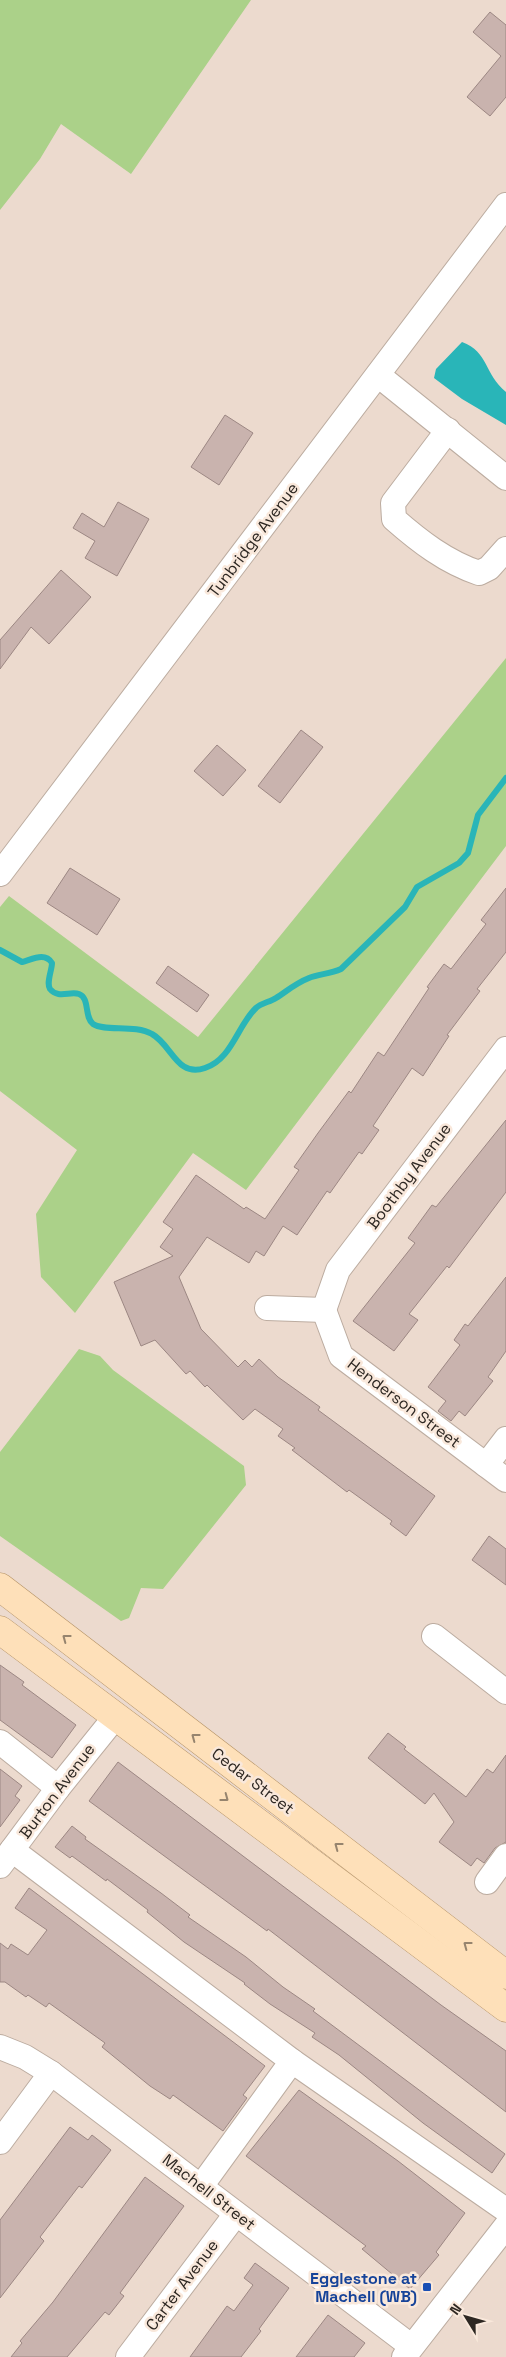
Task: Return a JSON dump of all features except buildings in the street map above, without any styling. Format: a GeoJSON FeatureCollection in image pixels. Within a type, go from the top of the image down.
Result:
{"type":"FeatureCollection","features":[{"type":"Feature","properties":{"kind":"main road","name":"Cedar Street"},"geometry":{"type":"LineString","coordinates":[[0,1587],[506,1975]]}},
{"type":"Feature","properties":{"kind":"main road","name":"Cedar Street"},"geometry":{"type":"LineString","coordinates":[[0,1630],[506,2008]]}},
{"type":"Feature","properties":{"kind":"street","name":"Tunbridge Avenue"},"geometry":{"type":"LineString","coordinates":[[0,874],[378,374],[504,212]]}},
{"type":"Feature","properties":{"kind":"street"},"geometry":{"type":"LineString","coordinates":[[378,374],[506,478]]}},
{"type":"Feature","properties":{"kind":"street"},"geometry":{"type":"LineString","coordinates":[[448,430],[393,504],[394,519],[420,542],[478,573],[490,568],[506,549]]}},
{"type":"Feature","properties":{"kind":"street","name":"Boothby Avenue"},"geometry":{"type":"LineString","coordinates":[[324,1310],[338,1270],[506,1049]]}},
{"type":"Feature","properties":{"kind":"street"},"geometry":{"type":"LineString","coordinates":[[267,1308],[324,1310]]}},
{"type":"Feature","properties":{"kind":"street","name":"Henderson Street"},"geometry":{"type":"LineString","coordinates":[[324,1310],[341,1356],[506,1480]]}},
{"type":"Feature","properties":{"kind":"street"},"geometry":{"type":"LineString","coordinates":[[486,1465],[506,1439]]}},
{"type":"Feature","properties":{"kind":"street"},"geometry":{"type":"LineString","coordinates":[[434,1636],[506,1692]]}},
{"type":"Feature","properties":{"kind":"street","name":"Burton Avenue"},"geometry":{"type":"LineString","coordinates":[[6,1858],[58,1788],[116,1716]]}},
{"type":"Feature","properties":{"kind":"street"},"geometry":{"type":"LineString","coordinates":[[0,1742],[58,1788]]}},
{"type":"Feature","properties":{"kind":"street"},"geometry":{"type":"LineString","coordinates":[[487,1882],[506,1856]]}},
{"type":"Feature","properties":{"kind":"street"},"geometry":{"type":"LineString","coordinates":[[6,1858],[506,2210]]}},
{"type":"Feature","properties":{"kind":"street","name":"Machell Street"},"geometry":{"type":"LineString","coordinates":[[0,2047],[24,2057],[51,2073],[202,2185],[408,2352]]}},
{"type":"Feature","properties":{"kind":"street"},"geometry":{"type":"LineString","coordinates":[[202,2185],[292,2061]]}},
{"type":"Feature","properties":{"kind":"street"},"geometry":{"type":"LineString","coordinates":[[0,2142],[51,2073]]}},
{"type":"Feature","properties":{"kind":"street","name":"Carter Avenue"},"geometry":{"type":"LineString","coordinates":[[128,2357],[236,2214]]}},
{"type":"Feature","properties":{"kind":"street"},"geometry":{"type":"LineString","coordinates":[[408,2352],[506,2226]]}},
{"type":"Feature","properties":{"kind":"green space"},"geometry":{"type":"Polygon","coordinates":[[[0,0],[251,0],[131,174],[61,124],[40,159],[0,210],[0,0]]]}},
{"type":"Feature","properties":{"kind":"green space"},"geometry":{"type":"Polygon","coordinates":[[[506,658],[506,846],[246,1190],[193,1153],[75,1313],[41,1277],[36,1214],[77,1150],[0,1091],[0,907],[9,896],[198,1037],[506,658]]]}},
{"type":"Feature","properties":{"kind":"green space"},"geometry":{"type":"Polygon","coordinates":[[[79,1349],[100,1356],[113,1370],[244,1466],[246,1485],[163,1589],[141,1588],[129,1618],[121,1621],[0,1536],[0,1452],[79,1349]]]}},
{"type":"Feature","properties":{"kind":"water"},"geometry":{"type":"Polygon","coordinates":[[[462,342],[471,346],[482,357],[494,378],[506,392],[506,425],[462,399],[434,378],[436,369],[462,342]]]}},
{"type":"Feature","properties":{"kind":"waterway"},"geometry":{"type":"LineString","coordinates":[[0,950],[22,962],[38,957],[49,960],[52,963],[49,980],[50,989],[57,994],[75,993],[82,996],[85,999],[90,1021],[93,1024],[105,1028],[145,1031],[159,1039],[181,1065],[196,1070],[205,1068],[214,1064],[228,1050],[249,1015],[258,1006],[274,999],[304,980],[341,969],[405,907],[417,887],[459,863],[468,853],[478,815],[506,778]]}},
{"type":"Feature","properties":{"kind":"place","name":"Egglestone at Machell (WB)"},"geometry":{"type":"Point","coordinates":[427,2287]}}]}
